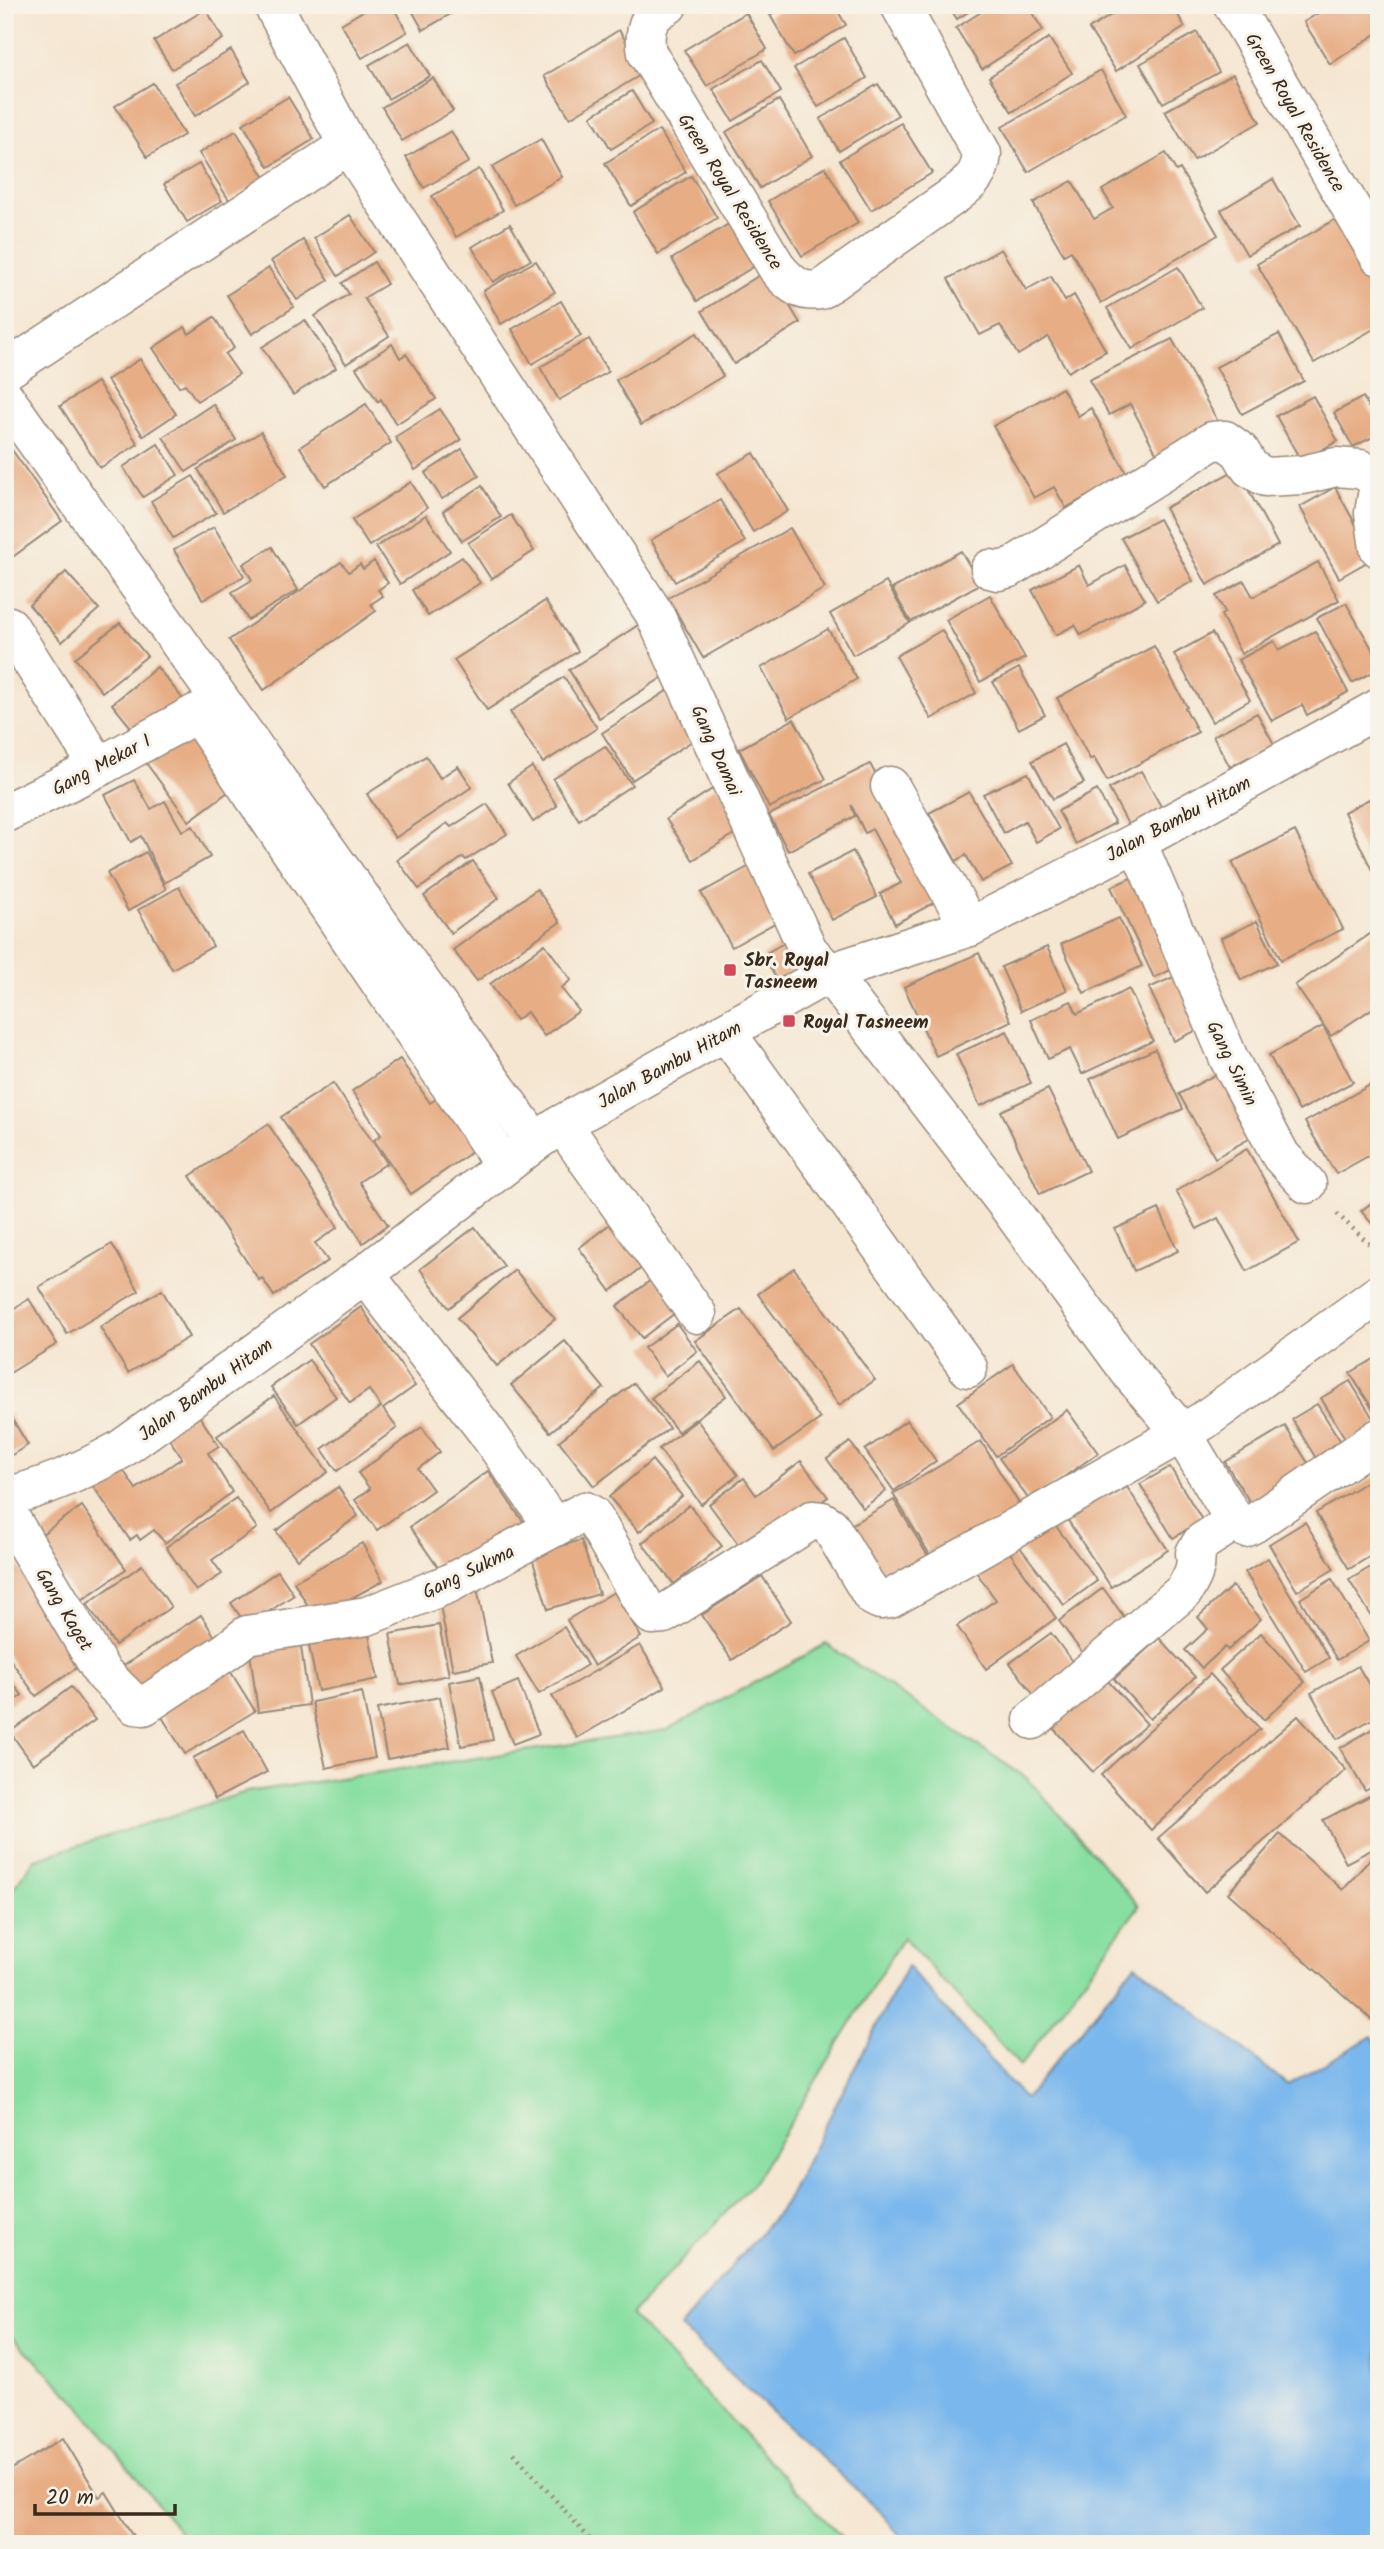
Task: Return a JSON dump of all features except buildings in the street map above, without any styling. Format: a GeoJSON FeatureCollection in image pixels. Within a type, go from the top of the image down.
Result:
{"type":"FeatureCollection","features":[{"type":"Feature","properties":{"kind":"street","name":"Gang Damai"},"geometry":{"type":"LineString","coordinates":[[273,5],[348,145],[654,613],[808,950],[830,973],[1008,1206],[1132,1375],[1182,1433],[1235,1521]]}},
{"type":"Feature","properties":{"kind":"street","name":"Green Royal Residence"},"geometry":{"type":"LineString","coordinates":[[650,11],[644,39],[658,72],[779,271],[792,285],[806,292],[820,290],[964,188],[980,171],[982,155],[900,5]]}},
{"type":"Feature","properties":{"kind":"street","name":"Green Royal Residence"},"geometry":{"type":"LineString","coordinates":[[1233,5],[1379,256]]}},
{"type":"Feature","properties":{"kind":"street"},"geometry":{"type":"LineString","coordinates":[[5,370],[348,145]]}},
{"type":"Feature","properties":{"kind":"street"},"geometry":{"type":"LineString","coordinates":[[5,398],[549,1133],[697,1314]]}},
{"type":"Feature","properties":{"kind":"street"},"geometry":{"type":"LineString","coordinates":[[990,569],[998,571],[1010,568],[1212,441],[1225,440],[1240,451],[1251,468],[1265,477],[1303,475],[1336,467],[1360,469],[1379,478]]}},
{"type":"Feature","properties":{"kind":"street"},"geometry":{"type":"LineString","coordinates":[[1379,484],[1374,513],[1379,548]]}},
{"type":"Feature","properties":{"kind":"street"},"geometry":{"type":"LineString","coordinates":[[5,625],[9,626],[34,663],[99,767]]}},
{"type":"Feature","properties":{"kind":"street","name":"Jalan Bambu Hitam"},"geometry":{"type":"LineString","coordinates":[[5,1497],[39,1489],[80,1472],[120,1450],[365,1273],[549,1133],[830,973],[970,927],[1137,842],[1379,708]]}},
{"type":"Feature","properties":{"kind":"street","name":"Gang Mekar I"},"geometry":{"type":"LineString","coordinates":[[5,813],[99,767],[197,713],[505,1165]]}},
{"type":"Feature","properties":{"kind":"street"},"geometry":{"type":"LineString","coordinates":[[890,786],[970,927]]}},
{"type":"Feature","properties":{"kind":"street","name":"Gang Simin"},"geometry":{"type":"LineString","coordinates":[[1137,842],[1228,1059],[1281,1156],[1307,1184]]}},
{"type":"Feature","properties":{"kind":"street"},"geometry":{"type":"LineString","coordinates":[[726,1032],[968,1368]]}},
{"type":"Feature","properties":{"kind":"street"},"geometry":{"type":"LineString","coordinates":[[365,1273],[487,1432],[554,1527],[585,1511],[592,1515],[652,1615],[664,1614],[812,1520],[822,1521],[830,1526],[872,1596],[880,1600],[890,1599],[1203,1421],[1379,1294]]}},
{"type":"Feature","properties":{"kind":"street"},"geometry":{"type":"LineString","coordinates":[[1033,1720],[1184,1591],[1194,1574],[1195,1553],[1202,1542],[1235,1521],[1245,1528],[1253,1524],[1379,1438]]}},
{"type":"Feature","properties":{"kind":"street","name":"Gang Kaget"},"geometry":{"type":"LineString","coordinates":[[5,1509],[102,1672]]}},
{"type":"Feature","properties":{"kind":"street","name":"Gang Sukma"},"geometry":{"type":"LineString","coordinates":[[102,1672],[130,1702],[144,1706],[247,1635],[367,1616],[448,1584],[554,1527]]}},
{"type":"Feature","properties":{"kind":"path"},"geometry":{"type":"LineString","coordinates":[[1307,1184],[1379,1252]]}},
{"type":"Feature","properties":{"kind":"path"},"geometry":{"type":"LineString","coordinates":[[514,2453],[594,2544]]}},
{"type":"Feature","properties":{"kind":"green space"},"geometry":{"type":"Polygon","coordinates":[[[826,1644],[1028,1779],[1139,1906],[1020,2066],[903,1937],[755,2181],[631,2315],[848,2544],[189,2544],[75,2400],[5,2329],[5,1899],[35,1859],[246,1792],[667,1730],[826,1644]]]}},
{"type":"Feature","properties":{"kind":"water"},"geometry":{"type":"Polygon","coordinates":[[[1135,1964],[1288,2085],[1372,2036],[1379,2047],[1378,2544],[906,2544],[883,2514],[680,2327],[785,2204],[907,1966],[1025,2099],[1135,1964]]]}},
{"type":"Feature","properties":{"kind":"place","name":"Sbr. Royal Tasneem"},"geometry":{"type":"Point","coordinates":[730,970]}},
{"type":"Feature","properties":{"kind":"place","name":"Royal Tasneem"},"geometry":{"type":"Point","coordinates":[789,1021]}}]}
